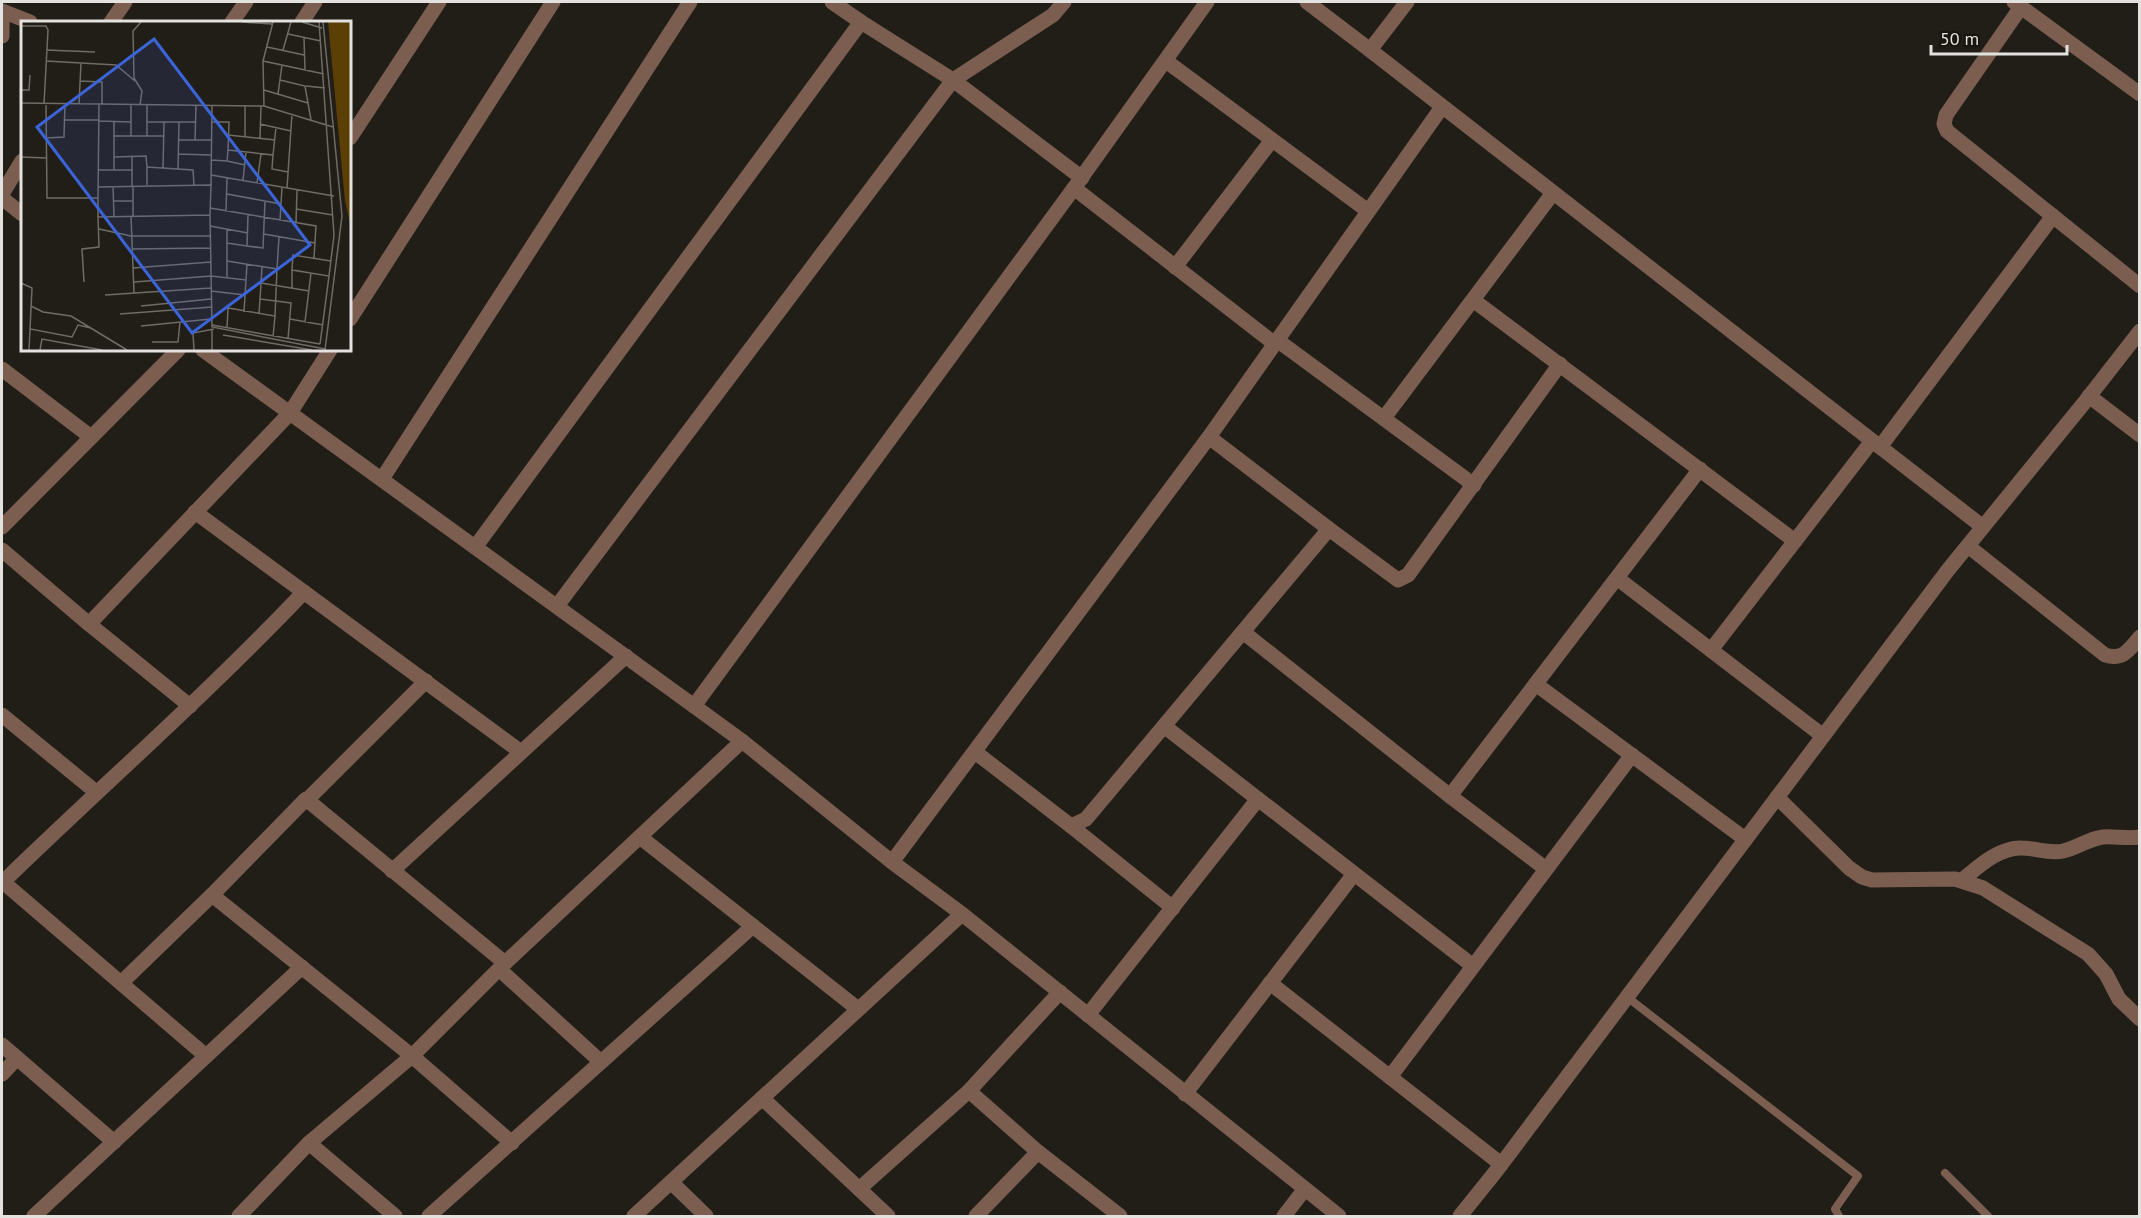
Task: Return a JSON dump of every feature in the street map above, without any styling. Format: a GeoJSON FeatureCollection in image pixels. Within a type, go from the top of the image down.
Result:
{"type":"FeatureCollection","features":[{"type":"Feature","properties":{"kind":"street"},"geometry":{"type":"LineString","coordinates":[[112,21],[125,2]]}},
{"type":"Feature","properties":{"kind":"street"},"geometry":{"type":"LineString","coordinates":[[233,21],[246,2]]}},
{"type":"Feature","properties":{"kind":"street"},"geometry":{"type":"LineString","coordinates":[[303,21],[315,2]]}},
{"type":"Feature","properties":{"kind":"street"},"geometry":{"type":"LineString","coordinates":[[351,136],[439,2]]}},
{"type":"Feature","properties":{"kind":"street"},"geometry":{"type":"LineString","coordinates":[[351,317],[553,2]]}},
{"type":"Feature","properties":{"kind":"street"},"geometry":{"type":"LineString","coordinates":[[382,479],[690,2]]}},
{"type":"Feature","properties":{"kind":"street"},"geometry":{"type":"LineString","coordinates":[[832,2],[953,80],[1175,267],[1474,485]]}},
{"type":"Feature","properties":{"kind":"street"},"geometry":{"type":"LineString","coordinates":[[557,606],[953,80],[1053,15],[1064,2]]}},
{"type":"Feature","properties":{"kind":"street"},"geometry":{"type":"LineString","coordinates":[[694,706],[1208,2]]}},
{"type":"Feature","properties":{"kind":"street"},"geometry":{"type":"LineString","coordinates":[[1307,2],[1983,527]]}},
{"type":"Feature","properties":{"kind":"street"},"geometry":{"type":"LineString","coordinates":[[1370,50],[1407,2]]}},
{"type":"Feature","properties":{"kind":"street"},"geometry":{"type":"LineString","coordinates":[[2139,94],[2018,4],[1946,115],[1944,123],[1947,131],[2139,286]]}},
{"type":"Feature","properties":{"kind":"street"},"geometry":{"type":"LineString","coordinates":[[2,11],[27,21]]}},
{"type":"Feature","properties":{"kind":"street"},"geometry":{"type":"LineString","coordinates":[[2,18],[2,36]]}},
{"type":"Feature","properties":{"kind":"street"},"geometry":{"type":"LineString","coordinates":[[476,546],[861,22]]}},
{"type":"Feature","properties":{"kind":"street"},"geometry":{"type":"LineString","coordinates":[[1166,61],[1368,211]]}},
{"type":"Feature","properties":{"kind":"street"},"geometry":{"type":"LineString","coordinates":[[892,862],[1209,437],[1442,107]]}},
{"type":"Feature","properties":{"kind":"street"},"geometry":{"type":"LineString","coordinates":[[1175,267],[1272,140]]}},
{"type":"Feature","properties":{"kind":"street"},"geometry":{"type":"LineString","coordinates":[[21,163],[2,196],[21,213]]}},
{"type":"Feature","properties":{"kind":"street"},"geometry":{"type":"LineString","coordinates":[[1384,418],[1552,193]]}},
{"type":"Feature","properties":{"kind":"street"},"geometry":{"type":"LineString","coordinates":[[1711,650],[1795,541],[1876,444],[2053,216]]}},
{"type":"Feature","properties":{"kind":"street"},"geometry":{"type":"LineString","coordinates":[[1473,300],[1795,541]]}},
{"type":"Feature","properties":{"kind":"street"},"geometry":{"type":"LineString","coordinates":[[1460,1216],[1968,546],[2139,331]]}},
{"type":"Feature","properties":{"kind":"street"},"geometry":{"type":"LineString","coordinates":[[2,527],[177,351]]}},
{"type":"Feature","properties":{"kind":"street"},"geometry":{"type":"LineString","coordinates":[[208,351],[742,741],[892,862],[1060,992],[1304,1190],[1340,1216]]}},
{"type":"Feature","properties":{"kind":"street"},"geometry":{"type":"LineString","coordinates":[[88,624],[290,413],[329,351]]}},
{"type":"Feature","properties":{"kind":"street"},"geometry":{"type":"LineString","coordinates":[[1209,437],[1398,580],[1408,575],[1560,364]]}},
{"type":"Feature","properties":{"kind":"street"},"geometry":{"type":"LineString","coordinates":[[2,369],[91,437]]}},
{"type":"Feature","properties":{"kind":"street"},"geometry":{"type":"LineString","coordinates":[[2089,396],[2139,435]]}},
{"type":"Feature","properties":{"kind":"street"},"geometry":{"type":"LineString","coordinates":[[1450,796],[1700,469]]}},
{"type":"Feature","properties":{"kind":"street"},"geometry":{"type":"LineString","coordinates":[[195,512],[521,752]]}},
{"type":"Feature","properties":{"kind":"street"},"geometry":{"type":"LineString","coordinates":[[1071,826],[1086,819],[1329,529]]}},
{"type":"Feature","properties":{"kind":"street"},"geometry":{"type":"LineString","coordinates":[[1968,546],[2105,655],[2113,658],[2127,653],[2139,637]]}},
{"type":"Feature","properties":{"kind":"street"},"geometry":{"type":"LineString","coordinates":[[2,550],[88,624],[190,706]]}},
{"type":"Feature","properties":{"kind":"street"},"geometry":{"type":"LineString","coordinates":[[1617,578],[1823,736]]}},
{"type":"Feature","properties":{"kind":"street"},"geometry":{"type":"LineString","coordinates":[[206,1056],[2,881],[190,706],[304,592]]}},
{"type":"Feature","properties":{"kind":"street"},"geometry":{"type":"LineString","coordinates":[[1243,632],[1546,869]]}},
{"type":"Feature","properties":{"kind":"street"},"geometry":{"type":"LineString","coordinates":[[392,871],[626,656]]}},
{"type":"Feature","properties":{"kind":"street"},"geometry":{"type":"LineString","coordinates":[[121,983],[426,681]]}},
{"type":"Feature","properties":{"kind":"street"},"geometry":{"type":"LineString","coordinates":[[1537,685],[1745,839]]}},
{"type":"Feature","properties":{"kind":"street"},"geometry":{"type":"LineString","coordinates":[[2,715],[96,792]]}},
{"type":"Feature","properties":{"kind":"street"},"geometry":{"type":"LineString","coordinates":[[1164,726],[1473,966]]}},
{"type":"Feature","properties":{"kind":"street"},"geometry":{"type":"LineString","coordinates":[[240,1216],[309,1143],[412,1056],[502,966],[742,741]]}},
{"type":"Feature","properties":{"kind":"street"},"geometry":{"type":"LineString","coordinates":[[975,752],[1173,908]]}},
{"type":"Feature","properties":{"kind":"street"},"geometry":{"type":"LineString","coordinates":[[1390,1077],[1632,755]]}},
{"type":"Feature","properties":{"kind":"street"},"geometry":{"type":"LineString","coordinates":[[1777,797],[1849,868],[1862,877],[1872,880],[1962,880],[1983,888],[2088,954],[2106,974],[2120,999],[2139,1019]]}},
{"type":"Feature","properties":{"kind":"street"},"geometry":{"type":"LineString","coordinates":[[1088,1015],[1258,799]]}},
{"type":"Feature","properties":{"kind":"street"},"geometry":{"type":"LineString","coordinates":[[307,800],[502,966],[601,1062]]}},
{"type":"Feature","properties":{"kind":"street"},"geometry":{"type":"LineString","coordinates":[[640,837],[858,1009]]}},
{"type":"Feature","properties":{"kind":"street"},"geometry":{"type":"LineString","coordinates":[[1962,880],[1989,859],[2007,850],[2020,848],[2055,852],[2065,851],[2104,837],[2126,839],[2139,837]]}},
{"type":"Feature","properties":{"kind":"street"},"geometry":{"type":"LineString","coordinates":[[1185,1094],[1354,874]]}},
{"type":"Feature","properties":{"kind":"street"},"geometry":{"type":"LineString","coordinates":[[212,895],[412,1056],[512,1143]]}},
{"type":"Feature","properties":{"kind":"street"},"geometry":{"type":"LineString","coordinates":[[634,1216],[962,914]]}},
{"type":"Feature","properties":{"kind":"street"},"geometry":{"type":"LineString","coordinates":[[429,1216],[753,926]]}},
{"type":"Feature","properties":{"kind":"street"},"geometry":{"type":"LineString","coordinates":[[34,1216],[302,967]]}},
{"type":"Feature","properties":{"kind":"street"},"geometry":{"type":"LineString","coordinates":[[1270,983],[1501,1164]]}},
{"type":"Feature","properties":{"kind":"street"},"geometry":{"type":"LineString","coordinates":[[859,1190],[969,1091],[1060,992]]}},
{"type":"Feature","properties":{"kind":"street"},"geometry":{"type":"LineString","coordinates":[[2,1045],[114,1142]]}},
{"type":"Feature","properties":{"kind":"street"},"geometry":{"type":"LineString","coordinates":[[2,1074],[17,1058]]}},
{"type":"Feature","properties":{"kind":"street"},"geometry":{"type":"LineString","coordinates":[[969,1091],[1038,1152],[1120,1216]]}},
{"type":"Feature","properties":{"kind":"street"},"geometry":{"type":"LineString","coordinates":[[762,1098],[888,1216]]}},
{"type":"Feature","properties":{"kind":"street"},"geometry":{"type":"LineString","coordinates":[[309,1143],[395,1216]]}},
{"type":"Feature","properties":{"kind":"street"},"geometry":{"type":"LineString","coordinates":[[976,1216],[1038,1152]]}},
{"type":"Feature","properties":{"kind":"street"},"geometry":{"type":"LineString","coordinates":[[671,1182],[706,1216]]}},
{"type":"Feature","properties":{"kind":"street"},"geometry":{"type":"LineString","coordinates":[[1284,1216],[1304,1190]]}},
{"type":"Feature","properties":{"kind":"lane"},"geometry":{"type":"LineString","coordinates":[[1627,997],[1858,1176],[1835,1209],[1839,1216]]}},
{"type":"Feature","properties":{"kind":"lane"},"geometry":{"type":"LineString","coordinates":[[1945,1173],[1988,1216]]}}]}
